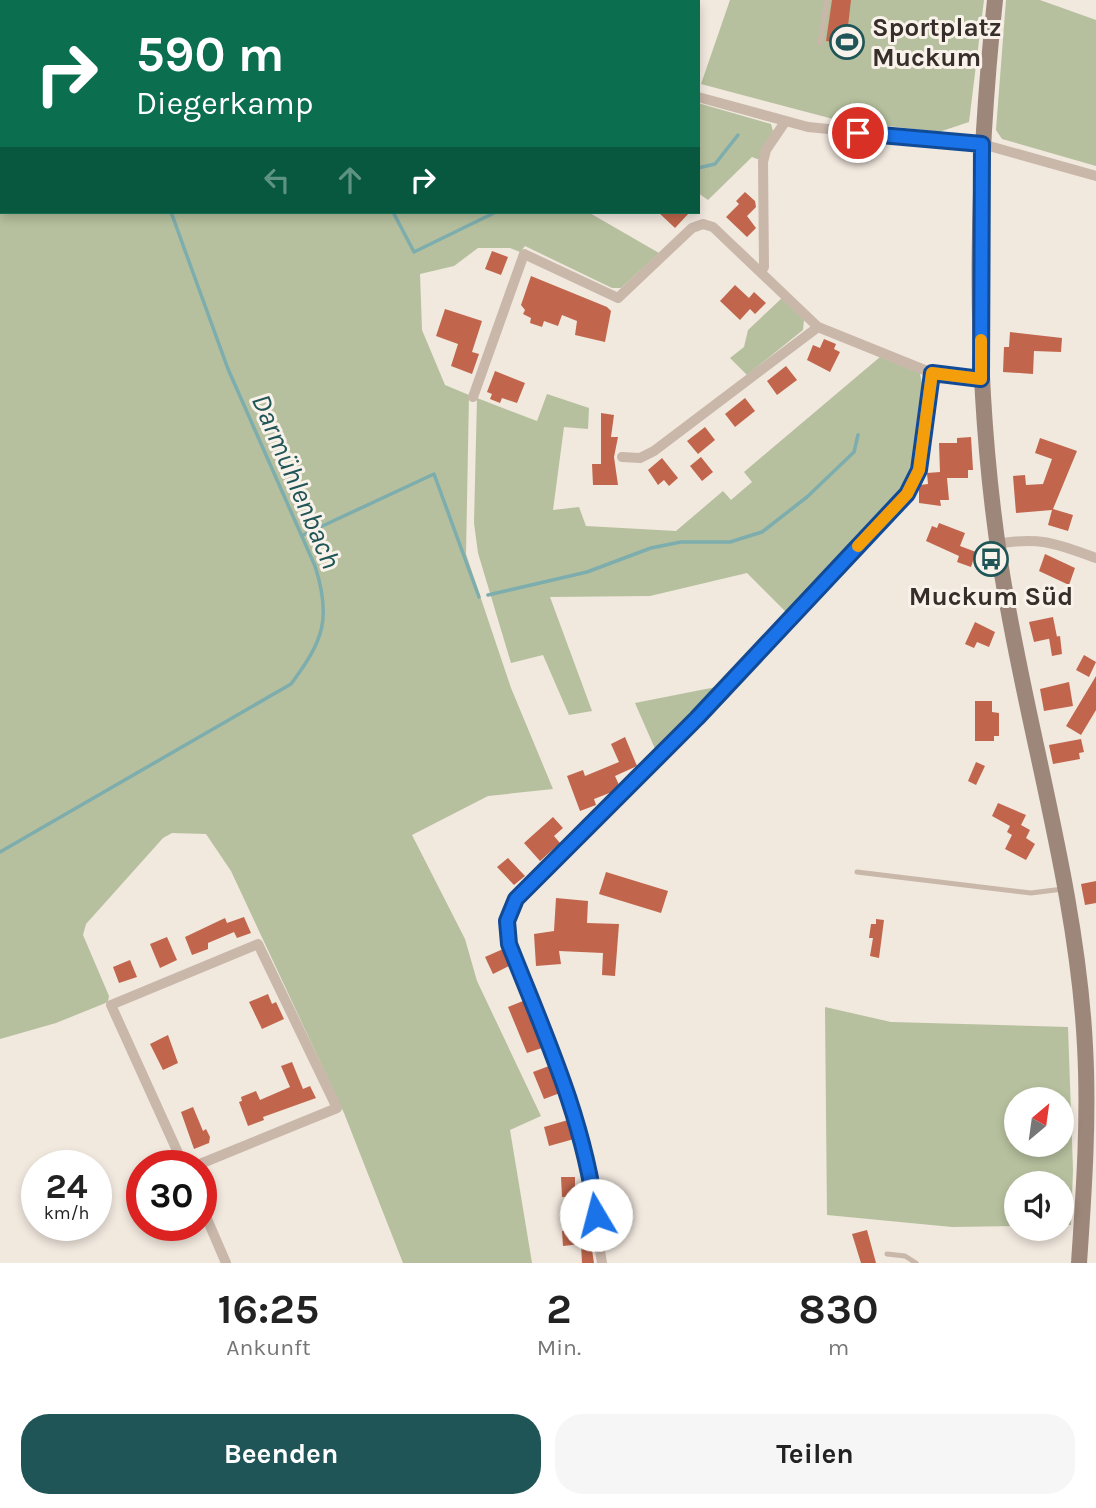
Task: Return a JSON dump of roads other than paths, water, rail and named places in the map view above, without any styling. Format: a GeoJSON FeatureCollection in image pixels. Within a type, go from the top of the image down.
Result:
{"type":"FeatureCollection","features":[{"type":"Feature","properties":{"kind":"main road"},"geometry":{"type":"LineString","coordinates":[[995,0],[982,144],[981,379],[998,544],[1063,889],[1085,1044],[1087,1146],[1079,1263]]}},
{"type":"Feature","properties":{"kind":"street"},"geometry":{"type":"LineString","coordinates":[[700,98],[785,122],[858,133],[982,144],[1096,176]]}},
{"type":"Feature","properties":{"kind":"street"},"geometry":{"type":"LineString","coordinates":[[761,272],[764,267],[763,162],[766,150],[785,122]]}},
{"type":"Feature","properties":{"kind":"street"},"geometry":{"type":"LineString","coordinates":[[473,397],[524,254],[618,298],[692,228],[703,224],[713,226],[818,327],[932,373],[981,379]]}},
{"type":"Feature","properties":{"kind":"street"},"geometry":{"type":"LineString","coordinates":[[622,457],[640,458],[654,451],[818,327]]}},
{"type":"Feature","properties":{"kind":"street"},"geometry":{"type":"LineString","coordinates":[[602,1263],[582,1137],[573,1105],[509,944],[507,921],[516,899],[697,718],[907,494],[919,470],[932,373]]}},
{"type":"Feature","properties":{"kind":"street"},"geometry":{"type":"LineString","coordinates":[[998,544],[1027,538],[1045,540],[1096,558]]}},
{"type":"Feature","properties":{"kind":"street"},"geometry":{"type":"LineString","coordinates":[[177,1150],[111,1004],[258,944],[337,1108],[217,1157]]}},
{"type":"Feature","properties":{"kind":"street"},"geometry":{"type":"LineString","coordinates":[[217,1241],[226,1263]]}},
{"type":"Feature","properties":{"kind":"lane"},"geometry":{"type":"LineString","coordinates":[[820,43],[827,0]]}},
{"type":"Feature","properties":{"kind":"lane"},"geometry":{"type":"LineString","coordinates":[[857,872],[1031,893],[1063,889]]}},
{"type":"Feature","properties":{"kind":"lane"},"geometry":{"type":"LineString","coordinates":[[887,1254],[905,1256],[916,1263]]}},
{"type":"Feature","properties":{"kind":"waterway"},"geometry":{"type":"LineString","coordinates":[[700,168],[715,164],[738,135]]}},
{"type":"Feature","properties":{"kind":"waterway","name":"Darmühlenbach"},"geometry":{"type":"LineString","coordinates":[[0,852],[291,684],[311,655],[321,629],[323,601],[315,566],[228,369],[172,214]]}},
{"type":"Feature","properties":{"kind":"waterway"},"geometry":{"type":"LineString","coordinates":[[394,214],[414,252],[492,214]]}},
{"type":"Feature","properties":{"kind":"waterway"},"geometry":{"type":"LineString","coordinates":[[488,595],[587,572],[651,548],[681,542],[730,542],[762,532],[807,497],[854,452],[858,435]]}},
{"type":"Feature","properties":{"kind":"waterway"},"geometry":{"type":"LineString","coordinates":[[303,535],[434,474],[479,597]]}},
{"type":"Feature","properties":{"kind":"place","name":"Sportplatz Muckum"},"geometry":{"type":"Point","coordinates":[847,42]}},
{"type":"Feature","properties":{"kind":"place","name":"Muckum Süd"},"geometry":{"type":"Point","coordinates":[991,559]}}]}
